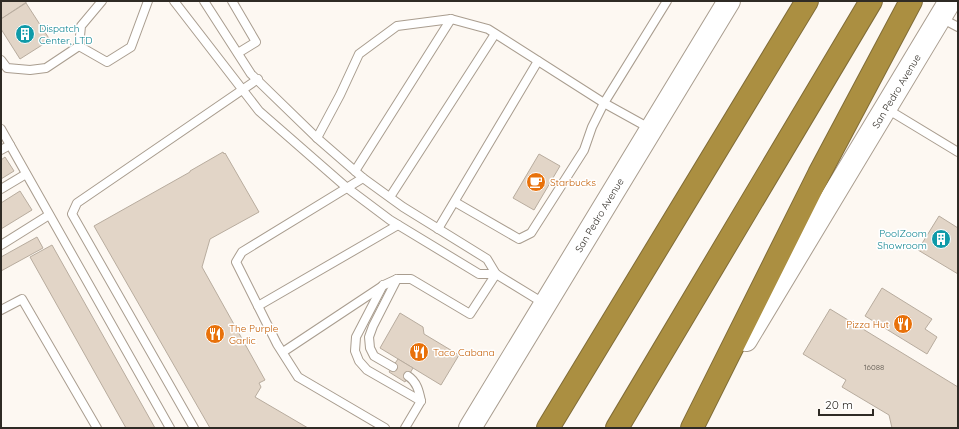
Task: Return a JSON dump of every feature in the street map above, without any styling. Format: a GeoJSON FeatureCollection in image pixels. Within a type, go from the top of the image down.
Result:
{"type":"FeatureCollection","features":[{"type":"Feature","properties":{"kind":"highway"},"geometry":{"type":"LineString","coordinates":[[548,428],[807,1]]}},
{"type":"Feature","properties":{"kind":"highway"},"geometry":{"type":"LineString","coordinates":[[617,428],[871,1]]}},
{"type":"Feature","properties":{"kind":"highway"},"geometry":{"type":"LineString","coordinates":[[692,428],[819,174],[911,1]]}},
{"type":"Feature","properties":{"kind":"main road","name":"San Pedro Avenue"},"geometry":{"type":"LineString","coordinates":[[470,428],[729,1]]}},
{"type":"Feature","properties":{"kind":"main road","name":"San Pedro Avenue"},"geometry":{"type":"LineString","coordinates":[[692,428],[886,108],[949,15]]}},
{"type":"Feature","properties":{"kind":"lane"},"geometry":{"type":"LineString","coordinates":[[79,46],[81,26],[102,1]]}},
{"type":"Feature","properties":{"kind":"lane"},"geometry":{"type":"LineString","coordinates":[[79,46],[107,62],[131,47],[148,1]]}},
{"type":"Feature","properties":{"kind":"lane"},"geometry":{"type":"LineString","coordinates":[[174,1],[259,111],[346,187],[390,220],[479,274],[496,274]]}},
{"type":"Feature","properties":{"kind":"lane"},"geometry":{"type":"LineString","coordinates":[[204,1],[252,74],[317,138],[363,178],[390,198],[487,259],[496,274],[545,304]]}},
{"type":"Feature","properties":{"kind":"lane"},"geometry":{"type":"LineString","coordinates":[[232,1],[256,42],[238,53]]}},
{"type":"Feature","properties":{"kind":"lane"},"geometry":{"type":"LineString","coordinates":[[455,202],[519,239],[531,233],[584,150],[592,127],[604,103],[667,1]]}},
{"type":"Feature","properties":{"kind":"lane"},"geometry":{"type":"LineString","coordinates":[[317,138],[340,95],[359,54],[397,26],[451,19],[488,30],[604,103],[652,130]]}},
{"type":"Feature","properties":{"kind":"lane"},"geometry":{"type":"LineString","coordinates":[[356,171],[451,19]]}},
{"type":"Feature","properties":{"kind":"lane"},"geometry":{"type":"LineString","coordinates":[[390,198],[495,34]]}},
{"type":"Feature","properties":{"kind":"lane"},"geometry":{"type":"LineString","coordinates":[[1,60],[7,68],[30,70],[46,68],[79,46]]}},
{"type":"Feature","properties":{"kind":"lane"},"geometry":{"type":"LineString","coordinates":[[438,228],[455,202],[538,61]]}},
{"type":"Feature","properties":{"kind":"lane"},"geometry":{"type":"LineString","coordinates":[[194,428],[72,214],[77,203],[258,79]]}},
{"type":"Feature","properties":{"kind":"lane"},"geometry":{"type":"LineString","coordinates":[[886,108],[958,152]]}},
{"type":"Feature","properties":{"kind":"lane"},"geometry":{"type":"LineString","coordinates":[[1,129],[170,428]]}},
{"type":"Feature","properties":{"kind":"lane"},"geometry":{"type":"LineString","coordinates":[[1,150],[10,145]]}},
{"type":"Feature","properties":{"kind":"lane"},"geometry":{"type":"LineString","coordinates":[[1,189],[26,174]]}},
{"type":"Feature","properties":{"kind":"lane"},"geometry":{"type":"LineString","coordinates":[[363,178],[242,252],[236,262],[258,306],[298,377],[385,428]]}},
{"type":"Feature","properties":{"kind":"lane"},"geometry":{"type":"LineString","coordinates":[[1,245],[50,215]]}},
{"type":"Feature","properties":{"kind":"lane"},"geometry":{"type":"LineString","coordinates":[[258,306],[398,225]]}},
{"type":"Feature","properties":{"kind":"lane"},"geometry":{"type":"LineString","coordinates":[[283,352],[384,285],[397,279],[411,278],[470,314],[496,274]]}},
{"type":"Feature","properties":{"kind":"lane"},"geometry":{"type":"LineString","coordinates":[[393,367],[374,356],[370,348],[369,337],[397,279]]}},
{"type":"Feature","properties":{"kind":"lane"},"geometry":{"type":"LineString","coordinates":[[384,285],[356,337],[354,351],[359,361],[367,370],[421,401]]}},
{"type":"Feature","properties":{"kind":"lane"},"geometry":{"type":"LineString","coordinates":[[1,310],[22,299],[97,428]]}},
{"type":"Feature","properties":{"kind":"lane"},"geometry":{"type":"LineString","coordinates":[[405,428],[421,401],[419,389],[412,378],[408,376]]}},
{"type":"Feature","properties":{"kind":"building"},"geometry":{"type":"Polygon","coordinates":[[[1,1],[28,1],[1,19],[1,1]]]}},
{"type":"Feature","properties":{"kind":"building","name":"Dispatch Center, LTD"},"geometry":{"type":"Polygon","coordinates":[[[26,3],[50,40],[20,59],[1,29],[1,19],[26,3]]]}},
{"type":"Feature","properties":{"kind":"building"},"geometry":{"type":"Polygon","coordinates":[[[223,152],[224,154],[225,153],[259,212],[210,239],[202,267],[265,380],[259,383],[261,387],[255,397],[308,428],[210,428],[94,226],[223,152]]]}},
{"type":"Feature","properties":{"kind":"building","name":"Starbucks"},"geometry":{"type":"Polygon","coordinates":[[[539,154],[560,166],[534,210],[513,198],[539,154]]]}},
{"type":"Feature","properties":{"kind":"building"},"geometry":{"type":"Polygon","coordinates":[[[5,157],[14,171],[1,179],[1,160],[5,157]]]}},
{"type":"Feature","properties":{"kind":"building"},"geometry":{"type":"Polygon","coordinates":[[[20,191],[32,210],[1,229],[1,203],[20,191]]]}},
{"type":"Feature","properties":{"kind":"building","name":"PoolZoom Showroom"},"geometry":{"type":"Polygon","coordinates":[[[939,216],[958,228],[958,274],[918,250],[939,216]]]}},
{"type":"Feature","properties":{"kind":"building"},"geometry":{"type":"Polygon","coordinates":[[[37,237],[43,248],[1,271],[1,257],[37,237]]]}},
{"type":"Feature","properties":{"kind":"building"},"geometry":{"type":"Polygon","coordinates":[[[52,245],[155,428],[126,428],[30,257],[52,245]]]}},
{"type":"Feature","properties":{"kind":"building","name":"Pizza Hut"},"geometry":{"type":"Polygon","coordinates":[[[882,288],[932,319],[925,329],[937,337],[927,354],[865,316],[882,288]]]}},
{"type":"Feature","properties":{"kind":"building"},"geometry":{"type":"Polygon","coordinates":[[[830,309],[958,387],[958,428],[892,428],[889,415],[842,387],[846,380],[803,354],[830,309]]]}},
{"type":"Feature","properties":{"kind":"building","name":"Taco Cabana"},"geometry":{"type":"Polygon","coordinates":[[[400,313],[423,327],[424,334],[459,355],[441,385],[380,348],[400,313]]]}},
{"type":"Feature","properties":{"kind":"building"},"geometry":{"type":"Polygon","coordinates":[[[398,359],[413,368],[405,382],[389,372],[398,359]]]}},
{"type":"Feature","properties":{"kind":"place","name":"Dispatch Center, LTD"},"geometry":{"type":"Point","coordinates":[25,34]}},
{"type":"Feature","properties":{"kind":"place","name":"Starbucks"},"geometry":{"type":"Point","coordinates":[536,182]}},
{"type":"Feature","properties":{"kind":"place","name":"PoolZoom Showroom"},"geometry":{"type":"Point","coordinates":[941,239]}},
{"type":"Feature","properties":{"kind":"place","name":"Pizza Hut"},"geometry":{"type":"Point","coordinates":[903,324]}},
{"type":"Feature","properties":{"kind":"place","name":"The Purple Garlic"},"geometry":{"type":"Point","coordinates":[215,334]}},
{"type":"Feature","properties":{"kind":"place","name":"Taco Cabana"},"geometry":{"type":"Point","coordinates":[419,352]}}]}
